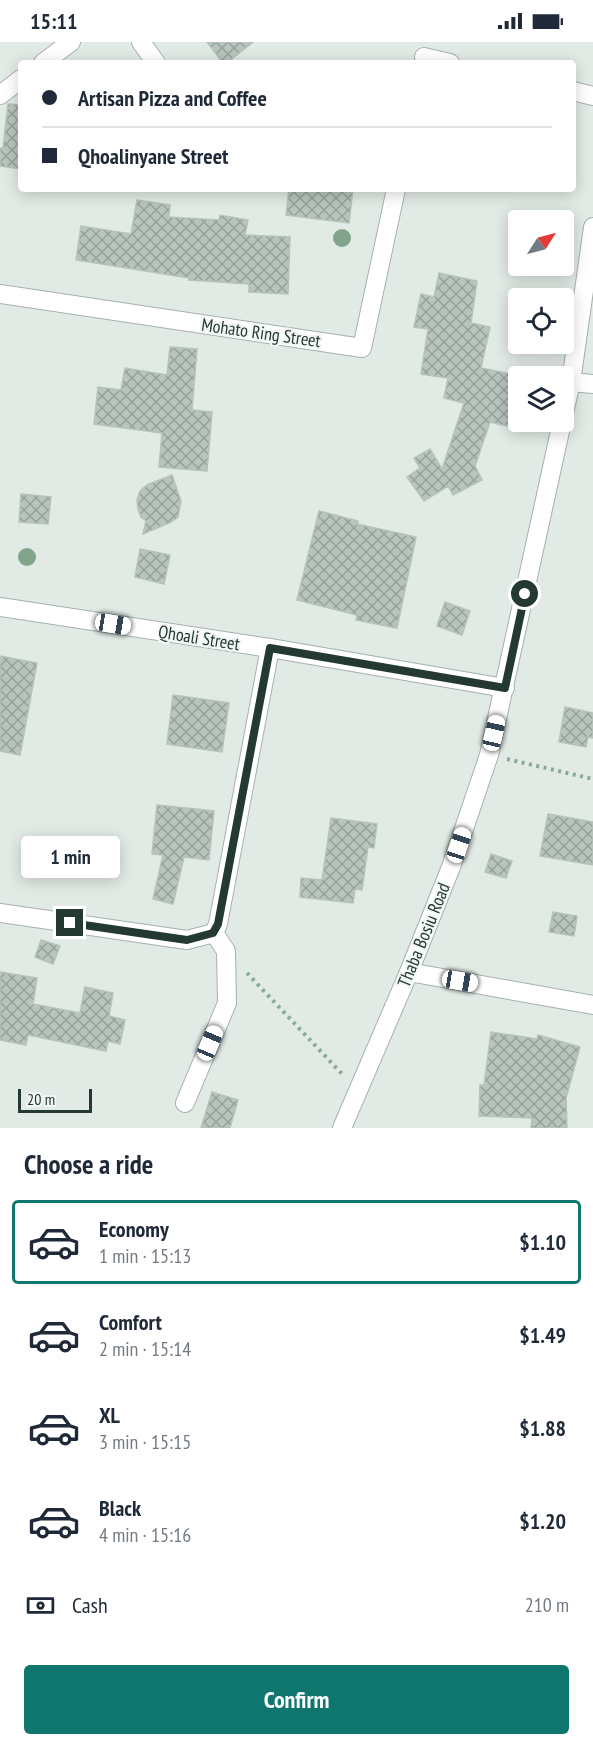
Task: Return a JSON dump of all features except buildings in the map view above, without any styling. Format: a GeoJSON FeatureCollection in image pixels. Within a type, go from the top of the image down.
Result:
{"type":"FeatureCollection","features":[{"type":"Feature","properties":{"kind":"street"},"geometry":{"type":"LineString","coordinates":[[47,60],[71,42]]}},
{"type":"Feature","properties":{"kind":"street"},"geometry":{"type":"LineString","coordinates":[[141,42],[154,60]]}},
{"type":"Feature","properties":{"kind":"street"},"geometry":{"type":"LineString","coordinates":[[424,54],[441,60]]}},
{"type":"Feature","properties":{"kind":"street"},"geometry":{"type":"LineString","coordinates":[[0,95],[18,81]]}},
{"type":"Feature","properties":{"kind":"street"},"geometry":{"type":"LineString","coordinates":[[576,92],[593,96]]}},
{"type":"Feature","properties":{"kind":"street","name":"Mohato Ring Street"},"geometry":{"type":"LineString","coordinates":[[0,294],[362,348],[395,192]]}},
{"type":"Feature","properties":{"kind":"street"},"geometry":{"type":"LineString","coordinates":[[573,366],[593,227]]}},
{"type":"Feature","properties":{"kind":"street"},"geometry":{"type":"LineString","coordinates":[[574,382],[593,384]]}},
{"type":"Feature","properties":{"kind":"street","name":"Thaba Bosiu Road"},"geometry":{"type":"LineString","coordinates":[[342,1128],[451,867],[489,755],[560,432]]}},
{"type":"Feature","properties":{"kind":"street","name":"Qhoali Street"},"geometry":{"type":"LineString","coordinates":[[0,607],[270,648],[505,688]]}},
{"type":"Feature","properties":{"kind":"street"},"geometry":{"type":"LineString","coordinates":[[0,913],[187,940],[213,933],[218,924],[270,648]]}},
{"type":"Feature","properties":{"kind":"street"},"geometry":{"type":"LineString","coordinates":[[185,1103],[227,1003],[226,951],[213,933]]}},
{"type":"Feature","properties":{"kind":"street"},"geometry":{"type":"LineString","coordinates":[[409,972],[593,1005]]}},
{"type":"Feature","properties":{"kind":"path"},"geometry":{"type":"LineString","coordinates":[[489,755],[593,779]]}},
{"type":"Feature","properties":{"kind":"path"},"geometry":{"type":"LineString","coordinates":[[226,951],[358,1091]]}},
{"type":"Feature","properties":{"kind":"route"},"geometry":{"type":"LineString","coordinates":[[70,923],[187,940],[213,933],[218,924],[270,648],[505,688],[525,594]]}}]}
